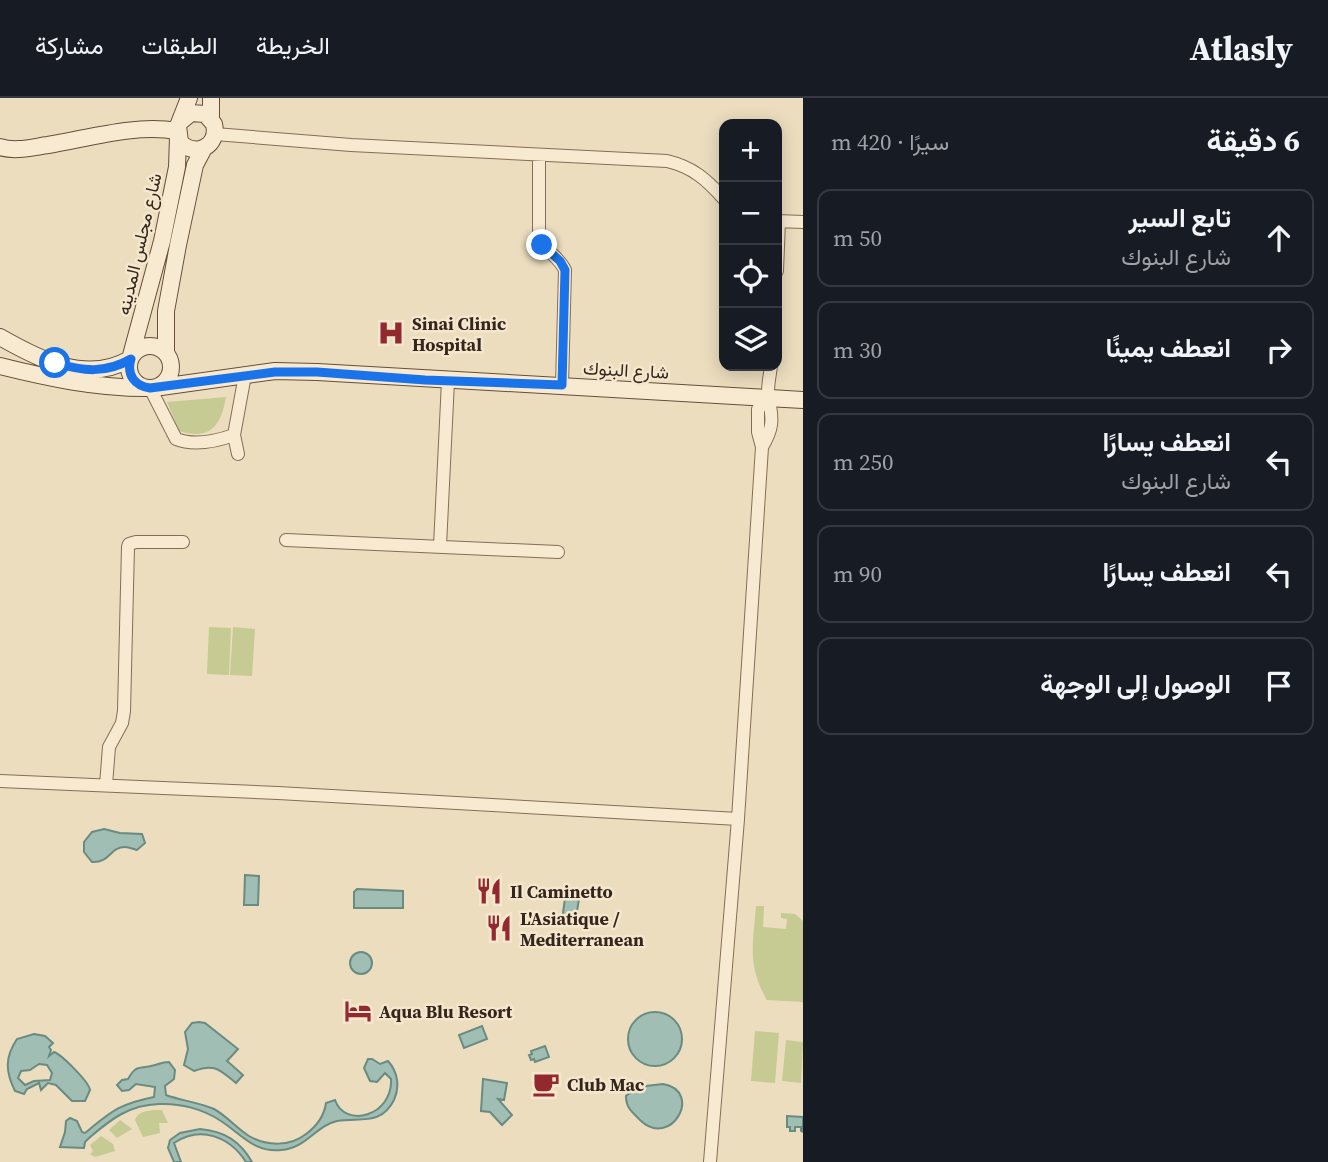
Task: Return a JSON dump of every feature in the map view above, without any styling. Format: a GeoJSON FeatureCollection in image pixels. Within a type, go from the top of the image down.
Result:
{"type":"FeatureCollection","features":[{"type":"Feature","properties":{"kind":"main road","name":"شارع مجلس المدينه"},"geometry":{"type":"LineString","coordinates":[[166,353],[166,311],[178,130],[189,98]]}},
{"type":"Feature","properties":{"kind":"main road"},"geometry":{"type":"LineString","coordinates":[[178,130],[188,148],[199,150],[211,143],[211,98]]}},
{"type":"Feature","properties":{"kind":"main road"},"geometry":{"type":"LineString","coordinates":[[178,130],[191,113],[198,112],[213,127]]}},
{"type":"Feature","properties":{"kind":"main road"},"geometry":{"type":"LineString","coordinates":[[0,148],[11,150],[140,129],[178,130]]}},
{"type":"Feature","properties":{"kind":"main road","name":"شارع مجلس المدينه"},"geometry":{"type":"LineString","coordinates":[[131,359],[195,165],[204,148]]}},
{"type":"Feature","properties":{"kind":"main road"},"geometry":{"type":"LineString","coordinates":[[0,337],[41,359],[80,370],[107,370],[131,359]]}},
{"type":"Feature","properties":{"kind":"main road"},"geometry":{"type":"LineString","coordinates":[[155,347],[166,353],[170,358],[171,371],[165,382],[150,388],[132,378],[129,367],[138,350],[155,347]]}},
{"type":"Feature","properties":{"kind":"main road","name":"شارع البنوك"},"geometry":{"type":"LineString","coordinates":[[0,366],[62,381],[150,388],[282,372],[803,400]]}},
{"type":"Feature","properties":{"kind":"street"},"geometry":{"type":"LineString","coordinates":[[213,127],[351,145],[667,161],[701,175],[719,195]]}},
{"type":"Feature","properties":{"kind":"street"},"geometry":{"type":"LineString","coordinates":[[539,155],[539,237],[565,270],[562,385]]}},
{"type":"Feature","properties":{"kind":"street"},"geometry":{"type":"LineString","coordinates":[[782,221],[803,222]]}},
{"type":"Feature","properties":{"kind":"street"},"geometry":{"type":"LineString","coordinates":[[710,1162],[738,819],[762,447],[758,432],[759,407],[768,398],[771,371]]}},
{"type":"Feature","properties":{"kind":"street"},"geometry":{"type":"LineString","coordinates":[[238,454],[234,435],[245,375]]}},
{"type":"Feature","properties":{"kind":"street"},"geometry":{"type":"LineString","coordinates":[[440,546],[448,381]]}},
{"type":"Feature","properties":{"kind":"street"},"geometry":{"type":"LineString","coordinates":[[150,388],[176,439],[185,443],[219,440],[234,435]]}},
{"type":"Feature","properties":{"kind":"street"},"geometry":{"type":"LineString","coordinates":[[286,540],[558,552]]}},
{"type":"Feature","properties":{"kind":"street"},"geometry":{"type":"LineString","coordinates":[[106,785],[109,747],[122,723],[124,711],[128,547],[136,542],[183,542]]}},
{"type":"Feature","properties":{"kind":"street"},"geometry":{"type":"LineString","coordinates":[[0,781],[278,793],[738,819]]}},
{"type":"Feature","properties":{"kind":"green space"},"geometry":{"type":"Polygon","coordinates":[[[226,397],[217,423],[207,432],[199,434],[179,431],[167,402],[226,397]]]}},
{"type":"Feature","properties":{"kind":"green space"},"geometry":{"type":"Polygon","coordinates":[[[209,627],[231,628],[229,675],[207,674],[209,627]]]}},
{"type":"Feature","properties":{"kind":"green space"},"geometry":{"type":"Polygon","coordinates":[[[233,627],[255,629],[252,676],[230,675],[233,627]]]}},
{"type":"Feature","properties":{"kind":"green space"},"geometry":{"type":"Polygon","coordinates":[[[756,906],[764,906],[763,927],[786,929],[787,919],[781,918],[781,913],[795,914],[803,921],[803,1002],[767,1000],[761,988],[756,976],[753,954],[756,906]]]}},
{"type":"Feature","properties":{"kind":"green space"},"geometry":{"type":"Polygon","coordinates":[[[755,1031],[779,1033],[775,1083],[751,1081],[755,1031]]]}},
{"type":"Feature","properties":{"kind":"green space"},"geometry":{"type":"Polygon","coordinates":[[[786,1040],[803,1042],[801,1083],[782,1081],[786,1040]]]}},
{"type":"Feature","properties":{"kind":"green space"},"geometry":{"type":"Polygon","coordinates":[[[162,1110],[168,1123],[159,1123],[160,1133],[143,1137],[136,1117],[146,1111],[162,1110]]]}},
{"type":"Feature","properties":{"kind":"green space"},"geometry":{"type":"Polygon","coordinates":[[[120,1120],[132,1129],[117,1138],[109,1130],[120,1120]]]}},
{"type":"Feature","properties":{"kind":"green space"},"geometry":{"type":"Polygon","coordinates":[[[101,1136],[113,1144],[115,1151],[95,1157],[90,1154],[93,1151],[90,1145],[101,1136]]]}},
{"type":"Feature","properties":{"kind":"water"},"geometry":{"type":"Polygon","coordinates":[[[104,829],[142,834],[145,843],[137,850],[126,847],[116,849],[103,860],[92,862],[84,852],[84,842],[92,832],[104,829]]]}},
{"type":"Feature","properties":{"kind":"water"},"geometry":{"type":"Polygon","coordinates":[[[245,875],[259,876],[258,905],[244,905],[245,875]]]}},
{"type":"Feature","properties":{"kind":"water"},"geometry":{"type":"Polygon","coordinates":[[[357,889],[403,891],[403,908],[354,908],[354,892],[357,889]]]}},
{"type":"Feature","properties":{"kind":"water"},"geometry":{"type":"Polygon","coordinates":[[[566,891],[580,893],[575,923],[562,920],[566,891]]]}},
{"type":"Feature","properties":{"kind":"water"},"geometry":{"type":"Polygon","coordinates":[[[361,952],[369,955],[372,963],[369,971],[361,974],[353,971],[350,963],[353,955],[361,952]]]}},
{"type":"Feature","properties":{"kind":"water"},"geometry":{"type":"Polygon","coordinates":[[[660,1012],[670,1016],[678,1024],[682,1039],[678,1054],[670,1062],[650,1066],[640,1062],[632,1054],[628,1034],[632,1024],[640,1016],[660,1012]]]}},
{"type":"Feature","properties":{"kind":"water"},"geometry":{"type":"Polygon","coordinates":[[[192,1023],[205,1023],[238,1049],[227,1061],[243,1075],[236,1083],[217,1069],[194,1071],[184,1065],[188,1049],[185,1032],[192,1023]]]}},
{"type":"Feature","properties":{"kind":"water"},"geometry":{"type":"Polygon","coordinates":[[[482,1026],[487,1039],[464,1048],[459,1035],[482,1026]]]}},
{"type":"Feature","properties":{"kind":"water"},"geometry":{"type":"Polygon","coordinates":[[[34,1034],[45,1036],[53,1043],[49,1047],[49,1056],[54,1052],[58,1054],[75,1069],[88,1086],[90,1090],[85,1101],[72,1101],[56,1085],[48,1083],[41,1090],[39,1083],[27,1089],[24,1094],[15,1091],[9,1077],[8,1064],[10,1052],[17,1039],[34,1034]],[[39,1064],[30,1070],[21,1071],[18,1078],[25,1085],[34,1081],[50,1080],[52,1073],[47,1065],[39,1064]]]}},
{"type":"Feature","properties":{"kind":"water"},"geometry":{"type":"Polygon","coordinates":[[[545,1046],[549,1057],[535,1062],[534,1059],[531,1060],[531,1051],[545,1046]]]}},
{"type":"Feature","properties":{"kind":"water"},"geometry":{"type":"Polygon","coordinates":[[[368,1059],[380,1064],[388,1061],[394,1070],[397,1090],[389,1108],[383,1114],[369,1119],[329,1124],[290,1148],[263,1149],[248,1142],[207,1113],[167,1104],[148,1105],[121,1114],[89,1138],[84,1148],[60,1147],[66,1121],[70,1118],[77,1121],[85,1133],[116,1109],[154,1097],[155,1087],[136,1084],[129,1090],[122,1091],[117,1085],[128,1079],[138,1068],[164,1062],[169,1062],[175,1070],[174,1079],[165,1086],[166,1095],[214,1109],[256,1139],[278,1144],[293,1141],[317,1124],[324,1113],[326,1103],[335,1100],[340,1109],[358,1116],[377,1110],[390,1092],[391,1079],[385,1073],[377,1082],[370,1081],[364,1068],[368,1059]]]}},
{"type":"Feature","properties":{"kind":"water"},"geometry":{"type":"Polygon","coordinates":[[[483,1079],[507,1083],[504,1100],[498,1099],[512,1115],[502,1125],[490,1112],[481,1111],[483,1079]]]}},
{"type":"Feature","properties":{"kind":"water"},"geometry":{"type":"Polygon","coordinates":[[[663,1084],[675,1089],[681,1097],[682,1106],[672,1124],[662,1128],[652,1127],[632,1112],[626,1096],[637,1087],[663,1084]]]}},
{"type":"Feature","properties":{"kind":"water"},"geometry":{"type":"Polygon","coordinates":[[[787,1116],[803,1117],[803,1132],[801,1127],[790,1131],[790,1127],[787,1127],[787,1116]]]}},
{"type":"Feature","properties":{"kind":"water"},"geometry":{"type":"Polygon","coordinates":[[[200,1129],[230,1138],[252,1162],[246,1162],[223,1140],[214,1136],[194,1135],[174,1143],[181,1162],[174,1162],[168,1148],[170,1140],[180,1133],[200,1129]]]}},
{"type":"Feature","properties":{"kind":"place","name":"Sinai Clinic Hospital"},"geometry":{"type":"Point","coordinates":[391,333]}},
{"type":"Feature","properties":{"kind":"place","name":"Il Caminetto"},"geometry":{"type":"Point","coordinates":[489,891]}},
{"type":"Feature","properties":{"kind":"place","name":"L'Asiatique / Mediterranean"},"geometry":{"type":"Point","coordinates":[499,928]}},
{"type":"Feature","properties":{"kind":"place","name":"Aqua Blu Resort"},"geometry":{"type":"Point","coordinates":[358,1011]}},
{"type":"Feature","properties":{"kind":"place","name":"Club Mac"},"geometry":{"type":"Point","coordinates":[546,1084]}},
{"type":"Feature","properties":{"kind":"route"},"geometry":{"type":"LineString","coordinates":[[55,363],[80,370],[99,371],[131,359],[129,367],[132,378],[146,388],[275,372],[562,385],[565,270],[560,261],[542,245]]}}]}
